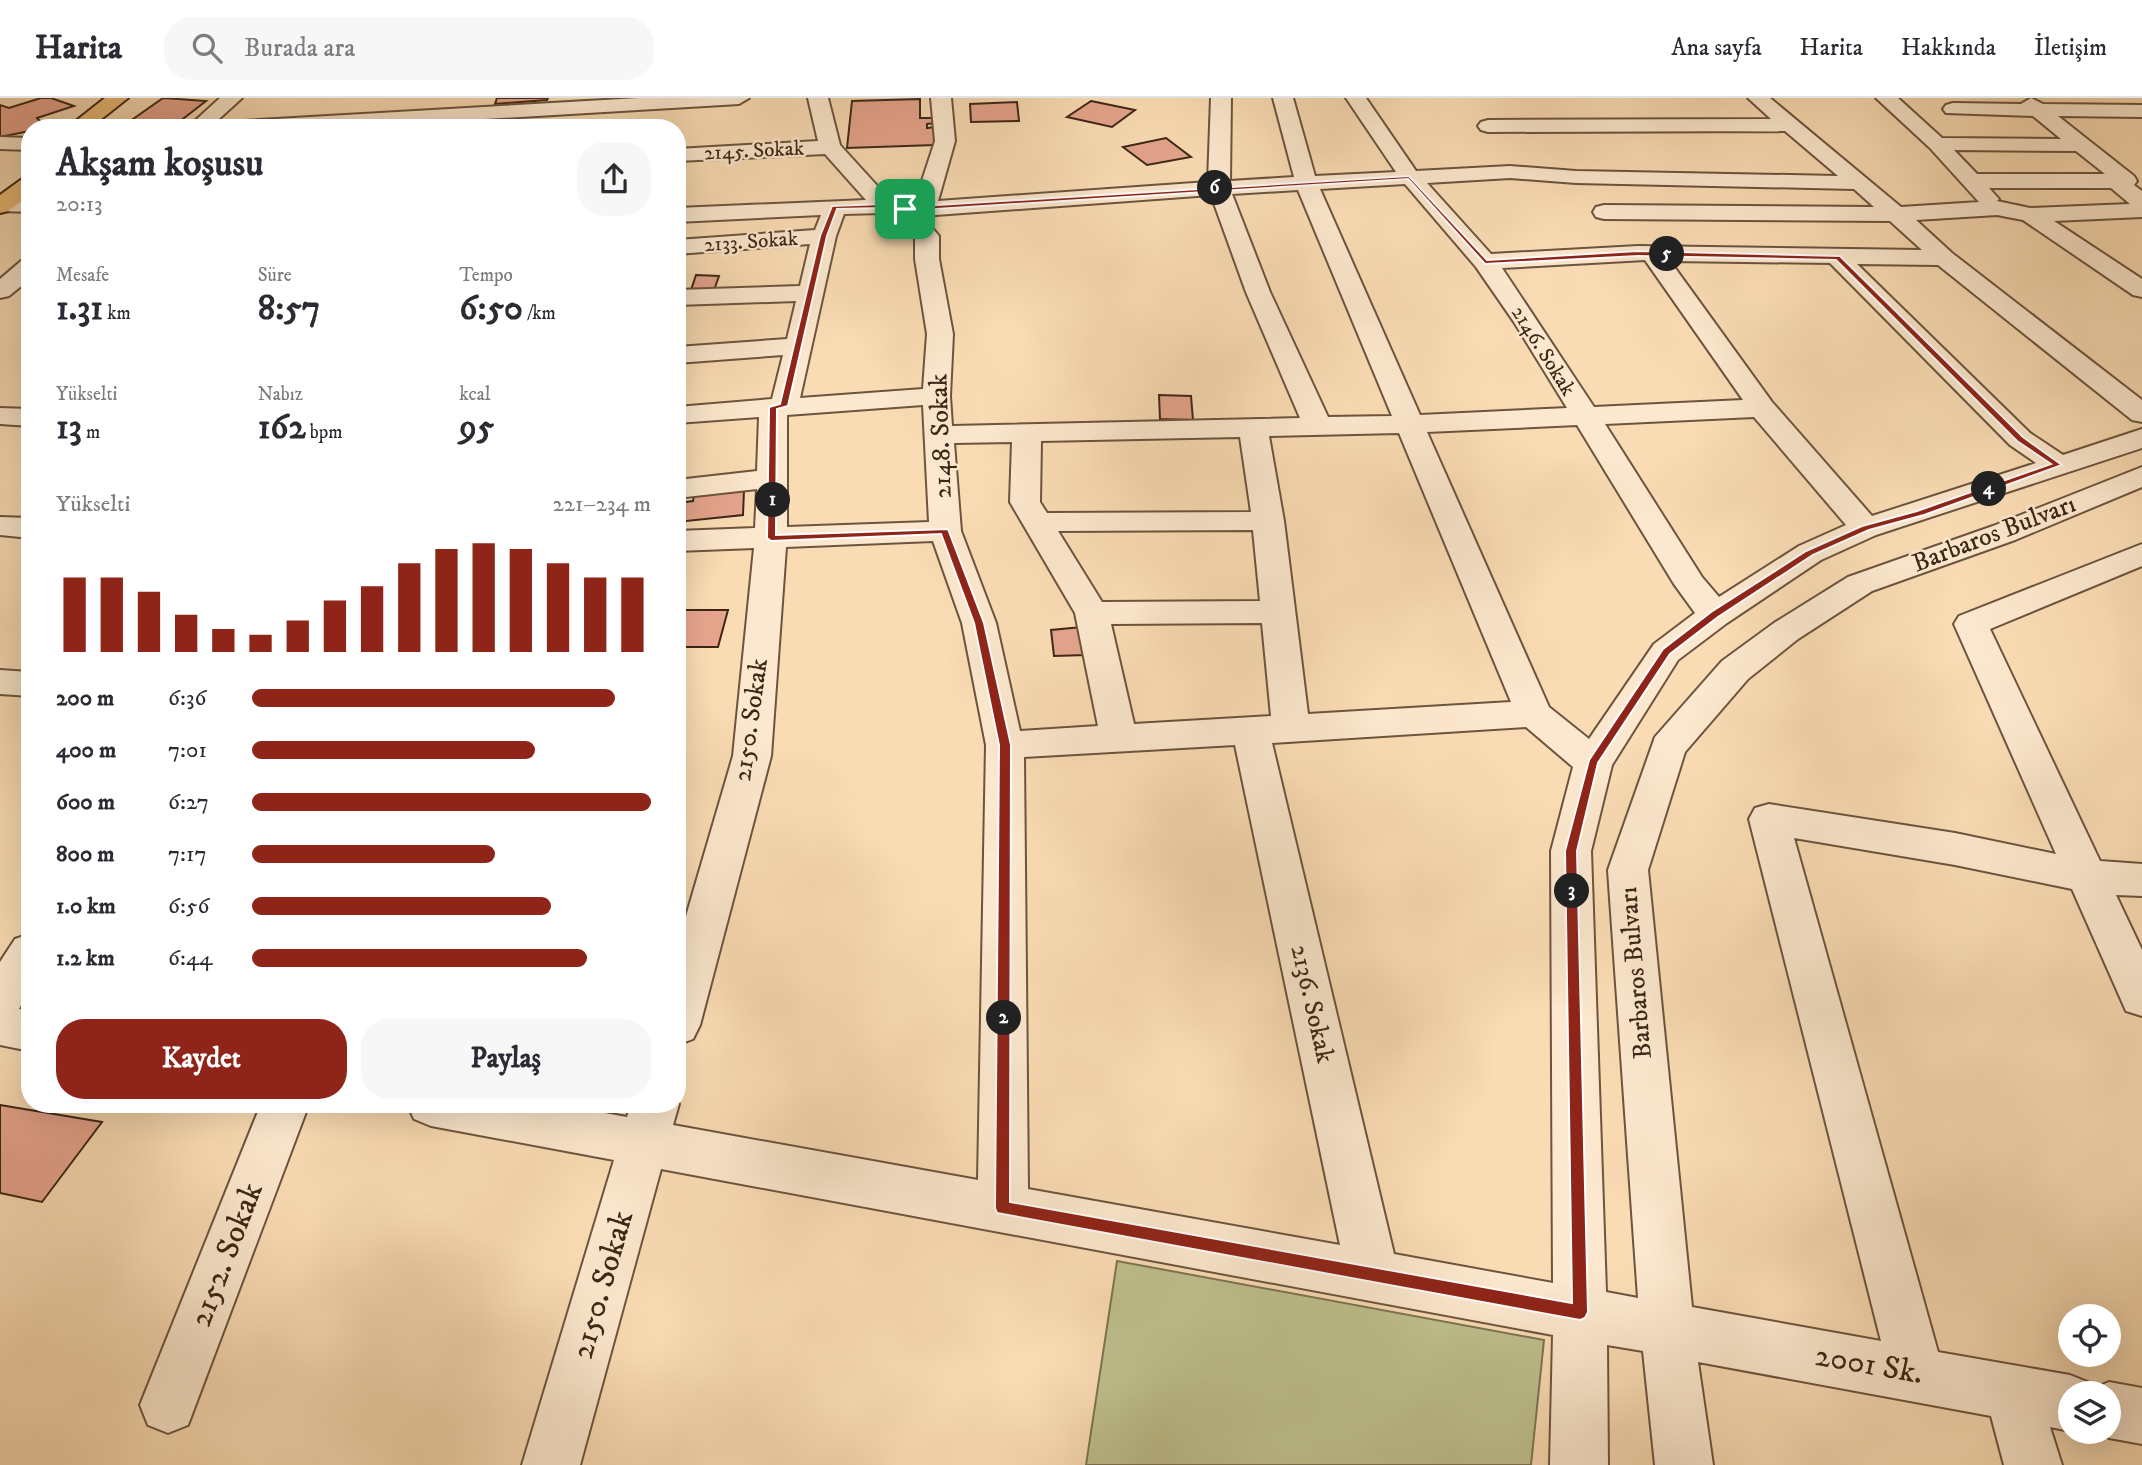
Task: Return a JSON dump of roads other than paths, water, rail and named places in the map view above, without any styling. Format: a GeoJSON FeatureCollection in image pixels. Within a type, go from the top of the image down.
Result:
{"type":"FeatureCollection","features":[{"type":"Feature","properties":{"kind":"main road"},"geometry":{"type":"LineString","coordinates":[[94,119],[126,102]]}},
{"type":"Feature","properties":{"kind":"main road"},"geometry":{"type":"LineString","coordinates":[[112,119],[126,102]]}},
{"type":"Feature","properties":{"kind":"main road"},"geometry":{"type":"LineString","coordinates":[[1,198],[21,173]]}},
{"type":"Feature","properties":{"kind":"main road"},"geometry":{"type":"LineString","coordinates":[[1,198],[21,188]]}},
{"type":"Feature","properties":{"kind":"street"},"geometry":{"type":"LineString","coordinates":[[208,119],[232,98]]}},
{"type":"Feature","properties":{"kind":"street"},"geometry":{"type":"LineString","coordinates":[[363,119],[739,98]]}},
{"type":"Feature","properties":{"kind":"street"},"geometry":{"type":"LineString","coordinates":[[818,98],[830,147],[904,208]]}},
{"type":"Feature","properties":{"kind":"street"},"geometry":{"type":"LineString","coordinates":[[904,208],[945,141],[941,98]]}},
{"type":"Feature","properties":{"kind":"street"},"geometry":{"type":"LineString","coordinates":[[1221,98],[1219,188],[1258,292],[1318,426]]}},
{"type":"Feature","properties":{"kind":"street"},"geometry":{"type":"LineString","coordinates":[[1283,98],[1306,183],[1534,715],[1593,763]]}},
{"type":"Feature","properties":{"kind":"street","name":"2146. Sokak"},"geometry":{"type":"LineString","coordinates":[[1356,98],[1409,177],[1485,262],[1527,322],[1690,584],[1715,615]]}},
{"type":"Feature","properties":{"kind":"street"},"geometry":{"type":"LineString","coordinates":[[1758,98],[1944,258],[2142,414]]}},
{"type":"Feature","properties":{"kind":"street"},"geometry":{"type":"LineString","coordinates":[[1886,98],[1937,144],[1997,208]]}},
{"type":"Feature","properties":{"kind":"street"},"geometry":{"type":"LineString","coordinates":[[2030,103],[2126,181]]}},
{"type":"Feature","properties":{"kind":"street"},"geometry":{"type":"LineString","coordinates":[[1953,109],[2030,103],[2142,111]]}},
{"type":"Feature","properties":{"kind":"street"},"geometry":{"type":"LineString","coordinates":[[610,119],[613,104]]}},
{"type":"Feature","properties":{"kind":"street"},"geometry":{"type":"LineString","coordinates":[[1476,107],[1510,172]]}},
{"type":"Feature","properties":{"kind":"street"},"geometry":{"type":"LineString","coordinates":[[1488,126],[1790,125]]}},
{"type":"Feature","properties":{"kind":"street"},"geometry":{"type":"LineString","coordinates":[[0,143],[21,144]]}},
{"type":"Feature","properties":{"kind":"street"},"geometry":{"type":"LineString","coordinates":[[1937,144],[2082,145]]}},
{"type":"Feature","properties":{"kind":"street","name":"2145. Sokak"},"geometry":{"type":"LineString","coordinates":[[686,155],[830,147]]}},
{"type":"Feature","properties":{"kind":"street"},"geometry":{"type":"LineString","coordinates":[[686,215],[904,208],[1510,172],[1576,177],[1857,183]]}},
{"type":"Feature","properties":{"kind":"street"},"geometry":{"type":"LineString","coordinates":[[1576,177],[1604,212],[1645,253],[1762,408],[1865,528]]}},
{"type":"Feature","properties":{"kind":"street"},"geometry":{"type":"LineString","coordinates":[[1970,181],[2126,181]]}},
{"type":"Feature","properties":{"kind":"street"},"geometry":{"type":"LineString","coordinates":[[2126,181],[2121,186],[2142,202]]}},
{"type":"Feature","properties":{"kind":"street"},"geometry":{"type":"LineString","coordinates":[[1,198],[21,203]]}},
{"type":"Feature","properties":{"kind":"street","name":"2150. Sokak"},"geometry":{"type":"LineString","coordinates":[[686,993],[752,756],[771,538],[778,407],[799,346],[824,236],[835,208]]}},
{"type":"Feature","properties":{"kind":"street","name":"2148. Sokak"},"geometry":{"type":"LineString","coordinates":[[904,208],[927,236],[927,259],[940,334],[936,396],[945,531],[979,623],[1005,745],[1003,1208]]}},
{"type":"Feature","properties":{"kind":"street"},"geometry":{"type":"LineString","coordinates":[[1604,212],[1896,214],[1997,208],[2031,215],[2142,209]]}},
{"type":"Feature","properties":{"kind":"street"},"geometry":{"type":"LineString","coordinates":[[2031,215],[2142,290]]}},
{"type":"Feature","properties":{"kind":"street","name":"2133. Sokak"},"geometry":{"type":"LineString","coordinates":[[686,246],[824,236]]}},
{"type":"Feature","properties":{"kind":"street"},"geometry":{"type":"LineString","coordinates":[[1485,262],[1645,253],[1944,258]]}},
{"type":"Feature","properties":{"kind":"street"},"geometry":{"type":"LineString","coordinates":[[1838,258],[2020,439],[2058,465]]}},
{"type":"Feature","properties":{"kind":"street"},"geometry":{"type":"LineString","coordinates":[[0,293],[21,274]]}},
{"type":"Feature","properties":{"kind":"street"},"geometry":{"type":"LineString","coordinates":[[0,293],[21,295]]}},
{"type":"Feature","properties":{"kind":"street"},"geometry":{"type":"LineString","coordinates":[[686,298],[810,293]]}},
{"type":"Feature","properties":{"kind":"street"},"geometry":{"type":"LineString","coordinates":[[686,354],[799,346]]}},
{"type":"Feature","properties":{"kind":"street"},"geometry":{"type":"LineString","coordinates":[[686,414],[936,396]]}},
{"type":"Feature","properties":{"kind":"street"},"geometry":{"type":"LineString","coordinates":[[940,435],[1411,424],[1762,408]]}},
{"type":"Feature","properties":{"kind":"street"},"geometry":{"type":"LineString","coordinates":[[0,436],[17,417]]}},
{"type":"Feature","properties":{"kind":"street","name":"2136. Sokak"},"geometry":{"type":"LineString","coordinates":[[1253,428],[1268,521],[1277,612],[1271,731],[1373,1276]]}},
{"type":"Feature","properties":{"kind":"street"},"geometry":{"type":"LineString","coordinates":[[1027,435],[1025,502],[1092,613],[1119,740]]}},
{"type":"Feature","properties":{"kind":"street","name":"Barbaros Bulvarı"},"geometry":{"type":"LineString","coordinates":[[1579,1465],[1580,1312],[1571,851],[1593,763],[1666,652],[1715,615],[1810,553],[1865,528],[1920,513],[2142,438]]}},
{"type":"Feature","properties":{"kind":"street","name":"Barbaros Bulvarı"},"geometry":{"type":"LineString","coordinates":[[1684,1465],[1667,1329],[1628,870],[1668,747],[1735,670],[1786,631],[1860,584],[2004,533],[2142,476]]}},
{"type":"Feature","properties":{"kind":"street"},"geometry":{"type":"LineString","coordinates":[[686,488],[774,478]]}},
{"type":"Feature","properties":{"kind":"street"},"geometry":{"type":"LineString","coordinates":[[1039,522],[1268,521]]}},
{"type":"Feature","properties":{"kind":"street"},"geometry":{"type":"LineString","coordinates":[[0,526],[21,527]]}},
{"type":"Feature","properties":{"kind":"street"},"geometry":{"type":"LineString","coordinates":[[686,541],[945,531]]}},
{"type":"Feature","properties":{"kind":"street"},"geometry":{"type":"LineString","coordinates":[[2142,554],[1971,624],[2142,997]]}},
{"type":"Feature","properties":{"kind":"street"},"geometry":{"type":"LineString","coordinates":[[1092,613],[1277,612]]}},
{"type":"Feature","properties":{"kind":"street"},"geometry":{"type":"LineString","coordinates":[[1005,745],[1534,715]]}},
{"type":"Feature","properties":{"kind":"street"},"geometry":{"type":"LineString","coordinates":[[1917,1374],[1769,819],[1955,849],[2086,876],[2142,880]]}},
{"type":"Feature","properties":{"kind":"street"},"geometry":{"type":"LineString","coordinates":[[0,1000],[21,966]]}},
{"type":"Feature","properties":{"kind":"street"},"geometry":{"type":"LineString","coordinates":[[0,1026],[21,1030]]}},
{"type":"Feature","properties":{"kind":"street","name":"2152. Sokak"},"geometry":{"type":"LineString","coordinates":[[168,1405],[282,1113]]}},
{"type":"Feature","properties":{"kind":"street","name":"2001 Sk."},"geometry":{"type":"LineString","coordinates":[[530,1113],[650,1124],[1003,1208],[2058,1401]]}},
{"type":"Feature","properties":{"kind":"street","name":"2150. Sokak"},"geometry":{"type":"LineString","coordinates":[[551,1465],[650,1124]]}},
{"type":"Feature","properties":{"kind":"street"},"geometry":{"type":"LineString","coordinates":[[2012,1392],[2033,1465]]}},
{"type":"Feature","properties":{"kind":"street"},"geometry":{"type":"LineString","coordinates":[[2121,1412],[2142,1416]]}}]}
